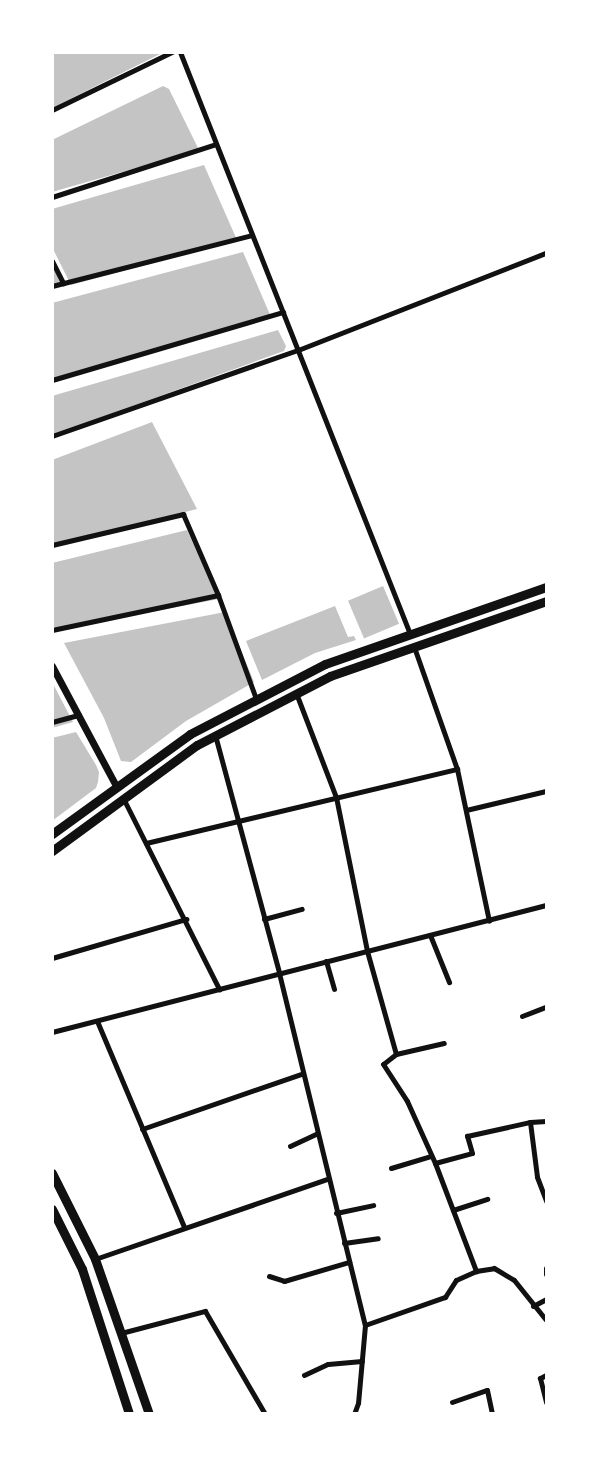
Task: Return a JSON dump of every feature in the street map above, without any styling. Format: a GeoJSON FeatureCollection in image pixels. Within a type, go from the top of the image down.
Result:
{"type":"FeatureCollection","features":[{"type":"Feature","properties":{"kind":"main road"},"geometry":{"type":"LineString","coordinates":[[52,834],[190,734],[325,664],[546,587]]}},
{"type":"Feature","properties":{"kind":"main road"},"geometry":{"type":"LineString","coordinates":[[52,851],[197,745],[330,676],[546,600]]}},
{"type":"Feature","properties":{"kind":"main road"},"geometry":{"type":"LineString","coordinates":[[52,1173],[95,1259],[149,1414]]}},
{"type":"Feature","properties":{"kind":"main road"},"geometry":{"type":"LineString","coordinates":[[52,1209],[82,1269],[129,1414]]}},
{"type":"Feature","properties":{"kind":"street"},"geometry":{"type":"LineString","coordinates":[[52,110],[172,52]]}},
{"type":"Feature","properties":{"kind":"street"},"geometry":{"type":"LineString","coordinates":[[180,52],[410,634]]}},
{"type":"Feature","properties":{"kind":"street"},"geometry":{"type":"LineString","coordinates":[[52,197],[216,144]]}},
{"type":"Feature","properties":{"kind":"street"},"geometry":{"type":"LineString","coordinates":[[52,286],[252,235]]}},
{"type":"Feature","properties":{"kind":"street"},"geometry":{"type":"LineString","coordinates":[[52,436],[298,350],[546,253]]}},
{"type":"Feature","properties":{"kind":"street"},"geometry":{"type":"LineString","coordinates":[[52,260],[63,283]]}},
{"type":"Feature","properties":{"kind":"street"},"geometry":{"type":"LineString","coordinates":[[52,380],[283,312]]}},
{"type":"Feature","properties":{"kind":"street"},"geometry":{"type":"LineString","coordinates":[[52,546],[183,514],[218,596],[256,700]]}},
{"type":"Feature","properties":{"kind":"street"},"geometry":{"type":"LineString","coordinates":[[52,630],[218,596]]}},
{"type":"Feature","properties":{"kind":"street"},"geometry":{"type":"LineString","coordinates":[[414,646],[457,769],[489,921]]}},
{"type":"Feature","properties":{"kind":"street"},"geometry":{"type":"LineString","coordinates":[[52,666],[116,786]]}},
{"type":"Feature","properties":{"kind":"street"},"geometry":{"type":"LineString","coordinates":[[296,694],[336,797],[368,951],[396,1054]]}},
{"type":"Feature","properties":{"kind":"street"},"geometry":{"type":"LineString","coordinates":[[52,722],[79,715]]}},
{"type":"Feature","properties":{"kind":"street"},"geometry":{"type":"LineString","coordinates":[[215,735],[279,973],[301,1074],[365,1325],[358,1403],[354,1414]]}},
{"type":"Feature","properties":{"kind":"street"},"geometry":{"type":"LineString","coordinates":[[146,843],[457,769]]}},
{"type":"Feature","properties":{"kind":"street"},"geometry":{"type":"LineString","coordinates":[[466,810],[546,791]]}},
{"type":"Feature","properties":{"kind":"street"},"geometry":{"type":"LineString","coordinates":[[124,800],[186,919],[219,988]]}},
{"type":"Feature","properties":{"kind":"street"},"geometry":{"type":"LineString","coordinates":[[52,1032],[546,906]]}},
{"type":"Feature","properties":{"kind":"street"},"geometry":{"type":"LineString","coordinates":[[264,919],[302,909]]}},
{"type":"Feature","properties":{"kind":"street"},"geometry":{"type":"LineString","coordinates":[[52,958],[186,919]]}},
{"type":"Feature","properties":{"kind":"street"},"geometry":{"type":"LineString","coordinates":[[430,935],[449,982]]}},
{"type":"Feature","properties":{"kind":"street"},"geometry":{"type":"LineString","coordinates":[[326,962],[334,988]]}},
{"type":"Feature","properties":{"kind":"street"},"geometry":{"type":"LineString","coordinates":[[522,1016],[546,1007]]}},
{"type":"Feature","properties":{"kind":"street"},"geometry":{"type":"LineString","coordinates":[[97,1021],[184,1227]]}},
{"type":"Feature","properties":{"kind":"street"},"geometry":{"type":"LineString","coordinates":[[444,1043],[396,1054],[383,1064],[407,1101],[435,1164],[476,1271]]}},
{"type":"Feature","properties":{"kind":"street"},"geometry":{"type":"LineString","coordinates":[[142,1129],[301,1074]]}},
{"type":"Feature","properties":{"kind":"street"},"geometry":{"type":"LineString","coordinates":[[435,1164],[472,1153],[467,1136],[530,1122],[546,1122]]}},
{"type":"Feature","properties":{"kind":"street"},"geometry":{"type":"LineString","coordinates":[[530,1122],[537,1177],[546,1201]]}},
{"type":"Feature","properties":{"kind":"street"},"geometry":{"type":"LineString","coordinates":[[290,1146],[316,1134]]}},
{"type":"Feature","properties":{"kind":"street"},"geometry":{"type":"LineString","coordinates":[[391,1168],[431,1156]]}},
{"type":"Feature","properties":{"kind":"street"},"geometry":{"type":"LineString","coordinates":[[95,1259],[327,1179]]}},
{"type":"Feature","properties":{"kind":"street"},"geometry":{"type":"LineString","coordinates":[[453,1210],[487,1199]]}},
{"type":"Feature","properties":{"kind":"street"},"geometry":{"type":"LineString","coordinates":[[336,1213],[373,1206]]}},
{"type":"Feature","properties":{"kind":"street"},"geometry":{"type":"LineString","coordinates":[[344,1243],[378,1238]]}},
{"type":"Feature","properties":{"kind":"street"},"geometry":{"type":"LineString","coordinates":[[269,1276],[284,1281],[349,1262]]}},
{"type":"Feature","properties":{"kind":"street"},"geometry":{"type":"LineString","coordinates":[[365,1325],[445,1297],[456,1280],[476,1271],[494,1268],[514,1280],[546,1320]]}},
{"type":"Feature","properties":{"kind":"street"},"geometry":{"type":"LineString","coordinates":[[546,1268],[546,1274]]}},
{"type":"Feature","properties":{"kind":"street"},"geometry":{"type":"LineString","coordinates":[[533,1306],[546,1299]]}},
{"type":"Feature","properties":{"kind":"street"},"geometry":{"type":"LineString","coordinates":[[120,1334],[205,1311],[264,1414]]}},
{"type":"Feature","properties":{"kind":"street"},"geometry":{"type":"LineString","coordinates":[[304,1375],[328,1364],[362,1361]]}},
{"type":"Feature","properties":{"kind":"street"},"geometry":{"type":"LineString","coordinates":[[546,1376],[540,1378],[546,1402]]}},
{"type":"Feature","properties":{"kind":"street"},"geometry":{"type":"LineString","coordinates":[[452,1402],[487,1390],[492,1414]]}},
{"type":"Feature","properties":{"kind":"building"},"geometry":{"type":"Polygon","coordinates":[[[52,52],[164,52],[52,108],[52,52]]]}},
{"type":"Feature","properties":{"kind":"building"},"geometry":{"type":"Polygon","coordinates":[[[163,86],[169,89],[199,150],[52,192],[52,140],[163,86]]]}},
{"type":"Feature","properties":{"kind":"building"},"geometry":{"type":"Polygon","coordinates":[[[204,165],[237,240],[71,285],[52,247],[52,209],[204,165]]]}},
{"type":"Feature","properties":{"kind":"building"},"geometry":{"type":"Polygon","coordinates":[[[243,252],[271,317],[52,382],[52,303],[243,252]]]}},
{"type":"Feature","properties":{"kind":"building"},"geometry":{"type":"Polygon","coordinates":[[[52,262],[64,285],[52,289],[52,262]]]}},
{"type":"Feature","properties":{"kind":"building"},"geometry":{"type":"Polygon","coordinates":[[[278,330],[286,346],[284,351],[52,435],[52,396],[278,330]]]}},
{"type":"Feature","properties":{"kind":"building"},"geometry":{"type":"Polygon","coordinates":[[[152,422],[197,509],[52,546],[52,460],[152,422]]]}},
{"type":"Feature","properties":{"kind":"building"},"geometry":{"type":"Polygon","coordinates":[[[187,530],[219,599],[56,630],[52,623],[52,563],[187,530]]]}},
{"type":"Feature","properties":{"kind":"building"},"geometry":{"type":"Polygon","coordinates":[[[383,586],[399,624],[364,639],[348,601],[383,586]]]}},
{"type":"Feature","properties":{"kind":"building"},"geometry":{"type":"Polygon","coordinates":[[[335,606],[348,637],[354,636],[356,640],[315,653],[262,680],[246,641],[335,606]]]}},
{"type":"Feature","properties":{"kind":"building"},"geometry":{"type":"Polygon","coordinates":[[[225,612],[254,682],[186,721],[131,762],[121,761],[104,718],[64,643],[225,612]]]}},
{"type":"Feature","properties":{"kind":"building"},"geometry":{"type":"Polygon","coordinates":[[[52,682],[73,722],[52,728],[52,682]]]}},
{"type":"Feature","properties":{"kind":"building"},"geometry":{"type":"Polygon","coordinates":[[[76,732],[96,765],[99,772],[98,782],[96,788],[52,821],[52,738],[76,732]]]}}]}
